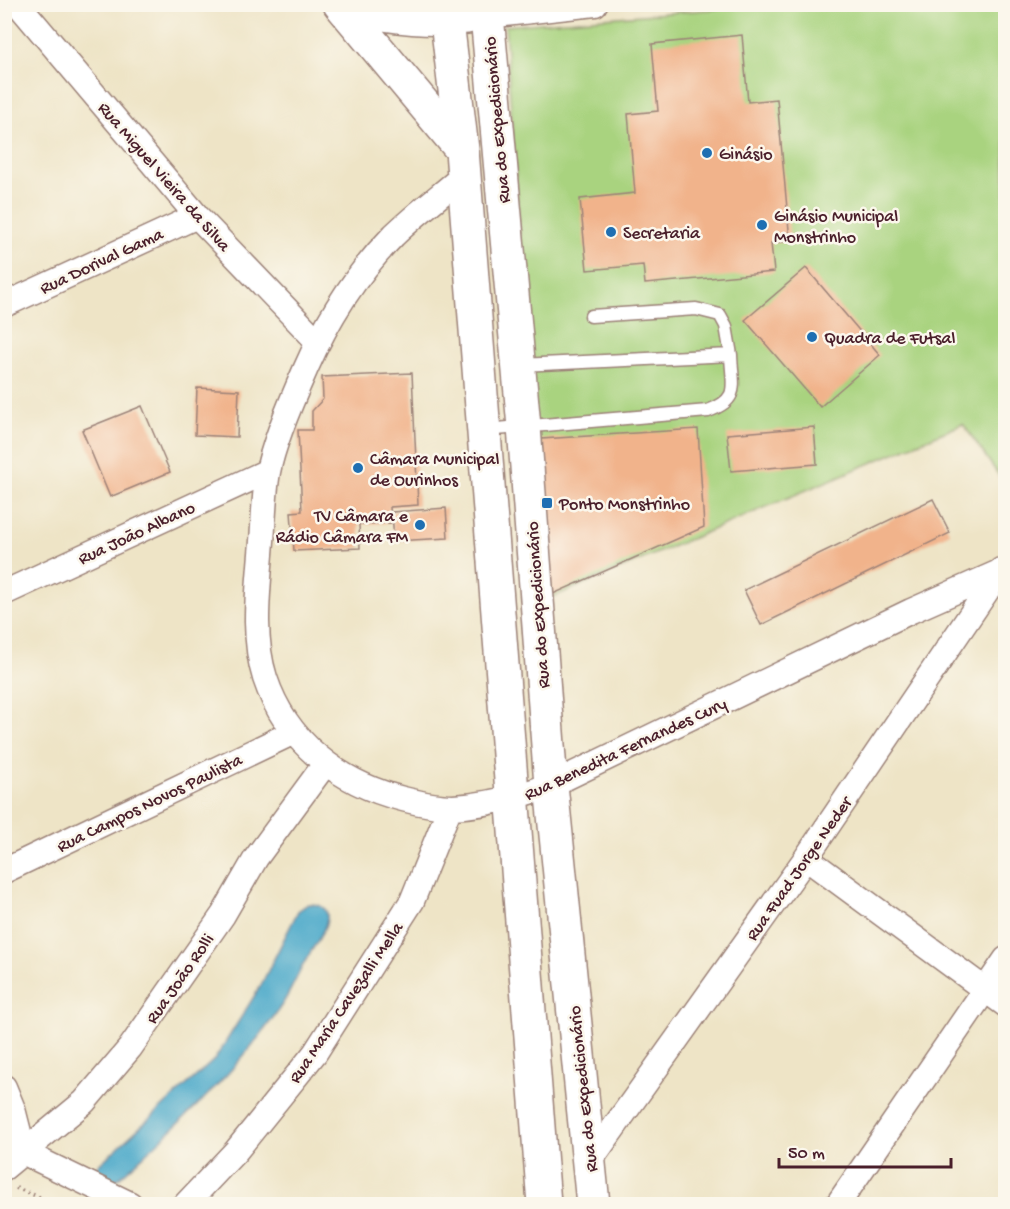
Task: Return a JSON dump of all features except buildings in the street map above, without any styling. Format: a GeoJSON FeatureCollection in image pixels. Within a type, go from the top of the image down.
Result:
{"type":"FeatureCollection","features":[{"type":"Feature","properties":{"kind":"main road"},"geometry":{"type":"LineString","coordinates":[[341,4],[375,14],[486,10]]}},
{"type":"Feature","properties":{"kind":"main road"},"geometry":{"type":"LineString","coordinates":[[341,4],[463,163]]}},
{"type":"Feature","properties":{"kind":"main road","name":"Rua do Expedicionário"},"geometry":{"type":"LineString","coordinates":[[486,10],[524,427],[551,785],[593,1204]]}},
{"type":"Feature","properties":{"kind":"main road","name":"Rua do Expedicionário"},"geometry":{"type":"LineString","coordinates":[[445,12],[463,163],[543,1204]]}},
{"type":"Feature","properties":{"kind":"main road"},"geometry":{"type":"LineString","coordinates":[[493,554],[532,549]]}},
{"type":"Feature","properties":{"kind":"main road"},"geometry":{"type":"LineString","coordinates":[[534,1091],[582,1085]]}},
{"type":"Feature","properties":{"kind":"street"},"geometry":{"type":"LineString","coordinates":[[486,10],[595,4]]}},
{"type":"Feature","properties":{"kind":"street","name":"Rua Miguel Vieira da Silva"},"geometry":{"type":"LineString","coordinates":[[17,8],[197,216],[318,342]]}},
{"type":"Feature","properties":{"kind":"street","name":"Rua Benedita Fernandes Cury"},"geometry":{"type":"LineString","coordinates":[[463,163],[382,249],[356,282],[318,342],[268,471],[258,620],[260,653],[276,704],[294,732],[325,764],[349,780],[377,793],[450,807],[511,800],[551,785],[606,756],[1003,569]]}},
{"type":"Feature","properties":{"kind":"street","name":"Rua Dorival Gama"},"geometry":{"type":"LineString","coordinates":[[4,305],[197,216]]}},
{"type":"Feature","properties":{"kind":"street","name":"Rua João Albano"},"geometry":{"type":"LineString","coordinates":[[4,593],[268,471]]}},
{"type":"Feature","properties":{"kind":"street","name":"Rua Fuad Jorge Neder"},"geometry":{"type":"LineString","coordinates":[[590,1161],[629,1110],[806,858],[1003,569]]}},
{"type":"Feature","properties":{"kind":"street","name":"Rua Campos Novos Paulista"},"geometry":{"type":"LineString","coordinates":[[4,871],[294,732]]}},
{"type":"Feature","properties":{"kind":"street","name":"Rua João Rolli"},"geometry":{"type":"LineString","coordinates":[[8,1177],[14,1148],[84,1102],[130,1048],[223,915],[256,858],[325,764]]}},
{"type":"Feature","properties":{"kind":"street","name":"Rua Maria Cavezalli Mella"},"geometry":{"type":"LineString","coordinates":[[186,1204],[236,1151],[315,1053],[412,901],[450,807]]}},
{"type":"Feature","properties":{"kind":"street"},"geometry":{"type":"LineString","coordinates":[[806,858],[1005,1005]]}},
{"type":"Feature","properties":{"kind":"street"},"geometry":{"type":"LineString","coordinates":[[838,1204],[1005,959]]}},
{"type":"Feature","properties":{"kind":"street"},"geometry":{"type":"LineString","coordinates":[[4,1087],[13,1109],[14,1148],[130,1204]]}},
{"type":"Feature","properties":{"kind":"lane"},"geometry":{"type":"LineString","coordinates":[[484,430],[708,411],[724,405],[730,399],[732,391],[731,355],[726,326],[720,315],[696,309],[591,316]]}},
{"type":"Feature","properties":{"kind":"lane"},"geometry":{"type":"LineString","coordinates":[[518,365],[731,355]]}},
{"type":"Feature","properties":{"kind":"path"},"geometry":{"type":"LineString","coordinates":[[8,1177],[57,1204]]}},
{"type":"Feature","properties":{"kind":"green space","name":"Ginásio Municipal Monstrinho"},"geometry":{"type":"Polygon","coordinates":[[[767,5],[1005,5],[1005,484],[963,424],[546,600],[505,26],[767,5]]]}},
{"type":"Feature","properties":{"kind":"water"},"geometry":{"type":"Polygon","coordinates":[[[308,904],[320,906],[326,910],[326,925],[286,998],[265,1029],[225,1077],[110,1186],[92,1171],[215,1059],[260,987],[298,911],[308,904]]]}},
{"type":"Feature","properties":{"kind":"place","name":"Ginásio"},"geometry":{"type":"Point","coordinates":[707,153]}},
{"type":"Feature","properties":{"kind":"place","name":"Ginásio Municipal Monstrinho"},"geometry":{"type":"Point","coordinates":[762,225]}},
{"type":"Feature","properties":{"kind":"place","name":"Secretaria"},"geometry":{"type":"Point","coordinates":[611,232]}},
{"type":"Feature","properties":{"kind":"place","name":"Quadra de Futsal"},"geometry":{"type":"Point","coordinates":[812,337]}},
{"type":"Feature","properties":{"kind":"place","name":"Câmara Municipal de Ourinhos"},"geometry":{"type":"Point","coordinates":[358,468]}},
{"type":"Feature","properties":{"kind":"place","name":"Ponto Monstrinho"},"geometry":{"type":"Point","coordinates":[547,503]}},
{"type":"Feature","properties":{"kind":"place","name":"TV Câmara e Rádio Câmara FM"},"geometry":{"type":"Point","coordinates":[420,525]}}]}
